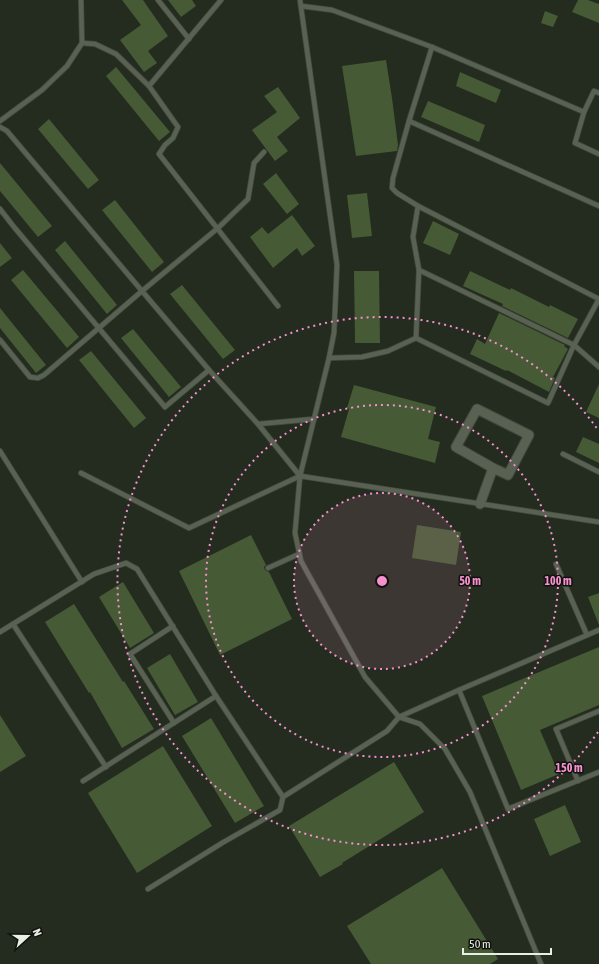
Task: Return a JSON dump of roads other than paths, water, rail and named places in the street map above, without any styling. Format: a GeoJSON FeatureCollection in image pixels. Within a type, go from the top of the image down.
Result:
{"type":"FeatureCollection","features":[{"type":"Feature","properties":{"kind":"street"},"geometry":{"type":"LineString","coordinates":[[477,409],[529,435],[508,475],[493,468],[456,447],[477,409]]}},
{"type":"Feature","properties":{"kind":"street"},"geometry":{"type":"LineString","coordinates":[[480,504],[493,468]]}},
{"type":"Feature","properties":{"kind":"lane"},"geometry":{"type":"LineString","coordinates":[[0,121],[42,90],[67,66],[82,43],[81,0]]}},
{"type":"Feature","properties":{"kind":"lane"},"geometry":{"type":"LineString","coordinates":[[158,0],[189,39]]}},
{"type":"Feature","properties":{"kind":"lane"},"geometry":{"type":"LineString","coordinates":[[149,86],[221,0]]}},
{"type":"Feature","properties":{"kind":"lane"},"geometry":{"type":"LineString","coordinates":[[300,0],[337,265],[334,333],[300,476],[295,533],[299,554],[301,561],[365,677],[399,717],[420,724],[445,749],[470,792],[541,964]]}},
{"type":"Feature","properties":{"kind":"lane"},"geometry":{"type":"LineString","coordinates":[[302,6],[332,10],[432,47],[584,112]]}},
{"type":"Feature","properties":{"kind":"lane"},"geometry":{"type":"LineString","coordinates":[[82,43],[95,44],[116,54],[149,86],[178,127],[173,138],[165,145],[159,154],[278,306]]}},
{"type":"Feature","properties":{"kind":"lane"},"geometry":{"type":"LineString","coordinates":[[416,338],[548,403],[574,344],[599,299],[418,206],[397,193],[392,188],[393,178],[409,121],[432,47]]}},
{"type":"Feature","properties":{"kind":"lane"},"geometry":{"type":"LineString","coordinates":[[599,93],[594,91],[584,112],[575,143],[599,154]]}},
{"type":"Feature","properties":{"kind":"lane"},"geometry":{"type":"LineString","coordinates":[[409,121],[599,206]]}},
{"type":"Feature","properties":{"kind":"lane"},"geometry":{"type":"LineString","coordinates":[[0,127],[7,131],[209,370],[258,424],[300,476]]}},
{"type":"Feature","properties":{"kind":"lane"},"geometry":{"type":"LineString","coordinates":[[0,340],[30,377],[38,378],[44,375],[218,228],[248,199],[254,163],[264,152]]}},
{"type":"Feature","properties":{"kind":"lane"},"geometry":{"type":"LineString","coordinates":[[416,338],[419,270],[413,237],[418,206]]}},
{"type":"Feature","properties":{"kind":"lane"},"geometry":{"type":"LineString","coordinates":[[0,209],[165,407],[209,370]]}},
{"type":"Feature","properties":{"kind":"lane"},"geometry":{"type":"LineString","coordinates":[[419,270],[574,344],[599,367]]}},
{"type":"Feature","properties":{"kind":"lane"},"geometry":{"type":"LineString","coordinates":[[329,358],[362,358],[388,351],[416,338]]}},
{"type":"Feature","properties":{"kind":"lane"},"geometry":{"type":"LineString","coordinates":[[258,424],[314,419]]}},
{"type":"Feature","properties":{"kind":"lane"},"geometry":{"type":"LineString","coordinates":[[0,451],[82,582]]}},
{"type":"Feature","properties":{"kind":"lane"},"geometry":{"type":"LineString","coordinates":[[563,454],[599,472]]}},
{"type":"Feature","properties":{"kind":"lane"},"geometry":{"type":"LineString","coordinates":[[81,473],[189,528],[300,476],[599,522]]}},
{"type":"Feature","properties":{"kind":"lane"},"geometry":{"type":"LineString","coordinates":[[268,568],[299,554]]}},
{"type":"Feature","properties":{"kind":"lane"},"geometry":{"type":"LineString","coordinates":[[0,632],[94,574],[126,563],[137,569],[216,696],[283,797]]}},
{"type":"Feature","properties":{"kind":"lane"},"geometry":{"type":"LineString","coordinates":[[556,564],[587,636]]}},
{"type":"Feature","properties":{"kind":"lane"},"geometry":{"type":"LineString","coordinates":[[13,624],[106,767]]}},
{"type":"Feature","properties":{"kind":"lane"},"geometry":{"type":"LineString","coordinates":[[173,626],[130,654],[174,723]]}},
{"type":"Feature","properties":{"kind":"lane"},"geometry":{"type":"LineString","coordinates":[[148,889],[222,843],[280,810],[283,797],[387,731],[399,717],[599,630]]}},
{"type":"Feature","properties":{"kind":"lane"},"geometry":{"type":"LineString","coordinates":[[459,690],[508,809],[599,772]]}},
{"type":"Feature","properties":{"kind":"lane"},"geometry":{"type":"LineString","coordinates":[[83,782],[216,696]]}},
{"type":"Feature","properties":{"kind":"lane"},"geometry":{"type":"LineString","coordinates":[[578,781],[556,729],[599,711]]}}]}
